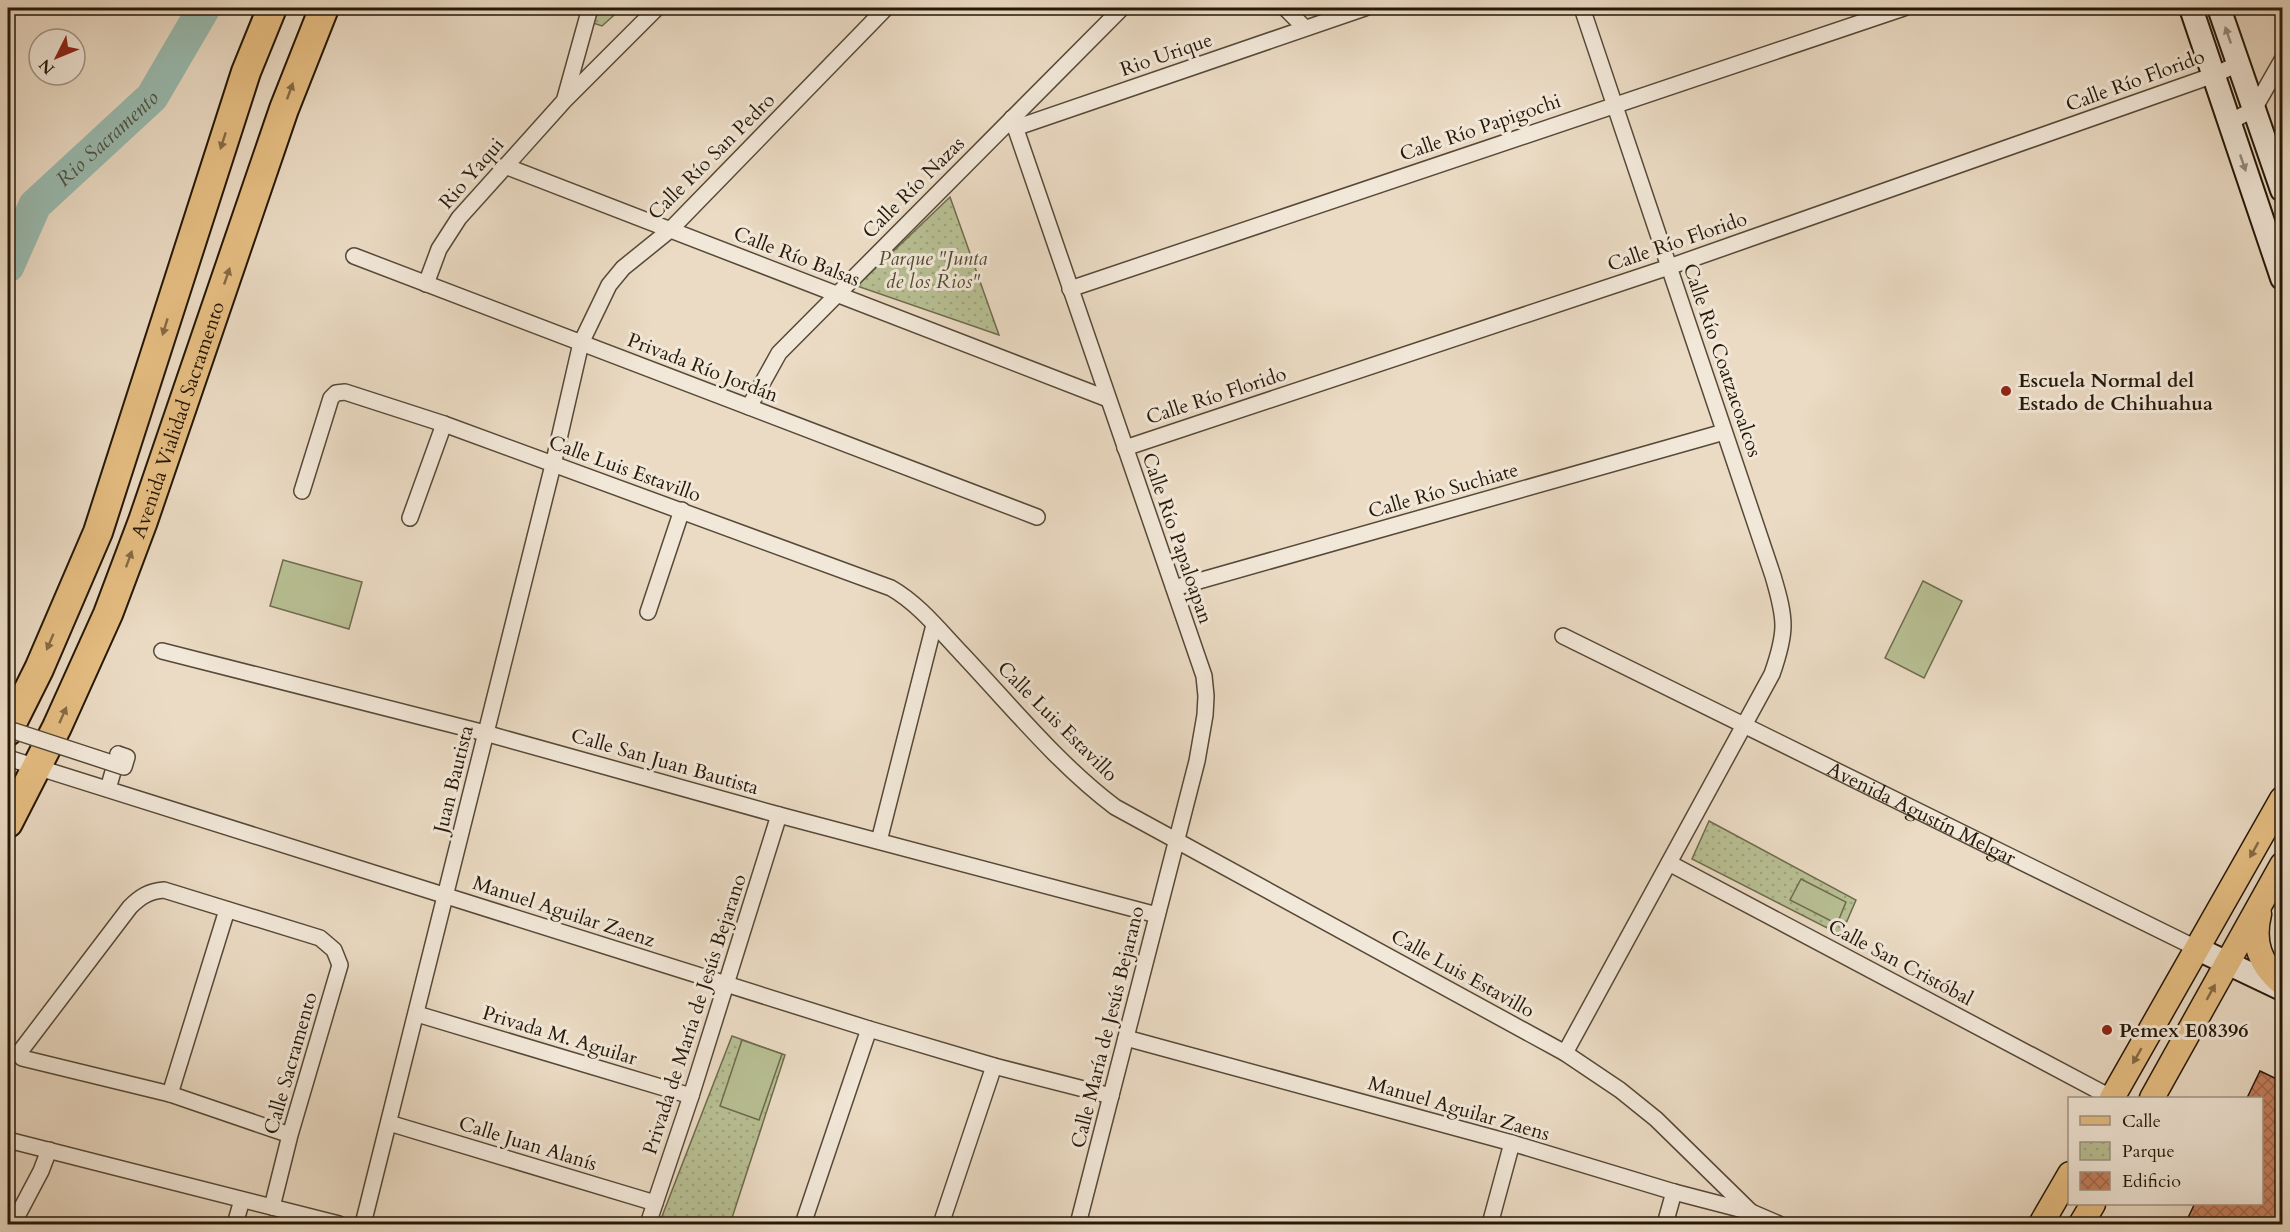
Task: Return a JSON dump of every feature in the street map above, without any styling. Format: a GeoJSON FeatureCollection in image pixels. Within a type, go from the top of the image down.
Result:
{"type":"FeatureCollection","features":[{"type":"Feature","properties":{"kind":"highway","name":"Avenida Vialidad Sacramento"},"geometry":{"type":"LineString","coordinates":[[8,730],[39,669],[98,532],[243,83],[272,8]]}},
{"type":"Feature","properties":{"kind":"highway","name":"Avenida Vialidad Sacramento"},"geometry":{"type":"LineString","coordinates":[[8,823],[57,727],[112,604],[143,521],[284,109],[324,8]]}},
{"type":"Feature","properties":{"kind":"main road"},"geometry":{"type":"LineString","coordinates":[[2113,1097],[2283,799]]}},
{"type":"Feature","properties":{"kind":"main road"},"geometry":{"type":"LineString","coordinates":[[2153,1097],[2283,865]]}},
{"type":"Feature","properties":{"kind":"main road"},"geometry":{"type":"LineString","coordinates":[[2262,901],[2256,930],[2257,945],[2263,963],[2283,983]]}},
{"type":"Feature","properties":{"kind":"main road"},"geometry":{"type":"LineString","coordinates":[[2040,1224],[2068,1177]]}},
{"type":"Feature","properties":{"kind":"main road"},"geometry":{"type":"LineString","coordinates":[[2081,1224],[2092,1205]]}},
{"type":"Feature","properties":{"kind":"street"},"geometry":{"type":"LineString","coordinates":[[564,101],[591,8]]}},
{"type":"Feature","properties":{"kind":"street","name":"Rio Yaqui"},"geometry":{"type":"LineString","coordinates":[[426,284],[439,249],[459,218],[564,101],[657,8]]}},
{"type":"Feature","properties":{"kind":"street","name":"Calle Río San Pedro"},"geometry":{"type":"LineString","coordinates":[[581,343],[609,285],[623,268],[670,230],[885,8]]}},
{"type":"Feature","properties":{"kind":"street","name":"Calle Río Nazas"},"geometry":{"type":"LineString","coordinates":[[749,407],[779,353],[836,294],[1013,123],[1122,8]]}},
{"type":"Feature","properties":{"kind":"street"},"geometry":{"type":"LineString","coordinates":[[1285,8],[1305,28]]}},
{"type":"Feature","properties":{"kind":"street","name":"Rio Urique"},"geometry":{"type":"LineString","coordinates":[[1013,123],[1365,8]]}},
{"type":"Feature","properties":{"kind":"street","name":"Calle Río Coatzacoalcos"},"geometry":{"type":"LineString","coordinates":[[1582,8],[1773,576],[1784,621],[1783,639],[1772,674],[1745,724]]}},
{"type":"Feature","properties":{"kind":"street","name":"Calle Río Papigochi"},"geometry":{"type":"LineString","coordinates":[[1070,289],[1904,8]]}},
{"type":"Feature","properties":{"kind":"street"},"geometry":{"type":"LineString","coordinates":[[2191,8],[2230,122],[2276,241],[2283,278]]}},
{"type":"Feature","properties":{"kind":"street"},"geometry":{"type":"LineString","coordinates":[[2219,8],[2283,190]]}},
{"type":"Feature","properties":{"kind":"street"},"geometry":{"type":"LineString","coordinates":[[2230,122],[2254,109],[2283,60]]}},
{"type":"Feature","properties":{"kind":"street","name":"Calle Río Florido"},"geometry":{"type":"LineString","coordinates":[[1125,448],[1669,267],[2214,75],[2238,64]]}},
{"type":"Feature","properties":{"kind":"street","name":"Calle Río Papaloapan"},"geometry":{"type":"LineString","coordinates":[[1013,123],[1204,676],[1206,696],[1197,761],[1176,840]]}},
{"type":"Feature","properties":{"kind":"street","name":"Calle Río Balsas"},"geometry":{"type":"LineString","coordinates":[[505,166],[1108,399]]}},
{"type":"Feature","properties":{"kind":"street","name":"Privada Río Jordán"},"geometry":{"type":"LineString","coordinates":[[354,256],[1037,517]]}},
{"type":"Feature","properties":{"kind":"street","name":"Juan Bautista"},"geometry":{"type":"LineString","coordinates":[[363,1224],[553,465],[581,343]]}},
{"type":"Feature","properties":{"kind":"street","name":"Calle Luis Estavillo"},"geometry":{"type":"LineString","coordinates":[[302,491],[331,398],[336,393],[345,392],[444,424],[891,588],[903,594],[934,624],[1072,770],[1115,807],[1565,1053],[1620,1090],[1656,1119],[1751,1212]]}},
{"type":"Feature","properties":{"kind":"street"},"geometry":{"type":"LineString","coordinates":[[410,518],[444,424]]}},
{"type":"Feature","properties":{"kind":"street","name":"Calle Río Suchiate"},"geometry":{"type":"LineString","coordinates":[[1174,588],[1724,432]]}},
{"type":"Feature","properties":{"kind":"street"},"geometry":{"type":"LineString","coordinates":[[648,612],[682,510]]}},
{"type":"Feature","properties":{"kind":"street"},"geometry":{"type":"LineString","coordinates":[[879,842],[934,624]]}},
{"type":"Feature","properties":{"kind":"street","name":"Avenida Agustín Melgar"},"geometry":{"type":"LineString","coordinates":[[1563,636],[2227,964],[2283,989]]}},
{"type":"Feature","properties":{"kind":"street","name":"Calle San Juan Bautista"},"geometry":{"type":"LineString","coordinates":[[162,651],[485,733],[779,815],[1157,915]]}},
{"type":"Feature","properties":{"kind":"street"},"geometry":{"type":"LineString","coordinates":[[1565,1053],[1745,724]]}},
{"type":"Feature","properties":{"kind":"street"},"geometry":{"type":"LineString","coordinates":[[8,730],[124,766],[127,757],[118,754],[108,789]]}},
{"type":"Feature","properties":{"kind":"street","name":"Manuel Aguilar Zaenz"},"geometry":{"type":"LineString","coordinates":[[8,758],[868,1029],[994,1066],[1111,1096]]}},
{"type":"Feature","properties":{"kind":"street","name":"Privada de María de Jesús Bejarano"},"geometry":{"type":"LineString","coordinates":[[648,1224],[691,1096],[779,815]]}},
{"type":"Feature","properties":{"kind":"street","name":"Calle María de Jesús Bejarano"},"geometry":{"type":"LineString","coordinates":[[1078,1224],[1176,840]]}},
{"type":"Feature","properties":{"kind":"street","name":"Calle San Cristóbal"},"geometry":{"type":"LineString","coordinates":[[1669,863],[2110,1097]]}},
{"type":"Feature","properties":{"kind":"street"},"geometry":{"type":"LineString","coordinates":[[170,1094],[227,910],[164,890],[153,891],[130,907],[19,1053],[22,1058],[170,1094],[290,1135]]}},
{"type":"Feature","properties":{"kind":"street","name":"Calle Sacramento"},"geometry":{"type":"LineString","coordinates":[[227,910],[320,938],[334,950],[340,965],[290,1135],[272,1207]]}},
{"type":"Feature","properties":{"kind":"street","name":"Privada M. Aguilar"},"geometry":{"type":"LineString","coordinates":[[417,1014],[691,1096]]}},
{"type":"Feature","properties":{"kind":"street"},"geometry":{"type":"LineString","coordinates":[[803,1224],[868,1029]]}},
{"type":"Feature","properties":{"kind":"street","name":"Manuel Aguilar Zaens"},"geometry":{"type":"LineString","coordinates":[[1126,1038],[1512,1143],[1674,1192],[1751,1212],[1779,1224]]}},
{"type":"Feature","properties":{"kind":"street"},"geometry":{"type":"LineString","coordinates":[[941,1224],[994,1066]]}},
{"type":"Feature","properties":{"kind":"street","name":"Calle Juan Alanís"},"geometry":{"type":"LineString","coordinates":[[389,1123],[655,1203]]}},
{"type":"Feature","properties":{"kind":"street"},"geometry":{"type":"LineString","coordinates":[[8,1140],[339,1224]]}},
{"type":"Feature","properties":{"kind":"street"},"geometry":{"type":"LineString","coordinates":[[1490,1224],[1512,1143]]}},
{"type":"Feature","properties":{"kind":"street"},"geometry":{"type":"LineString","coordinates":[[13,1224],[49,1150]]}},
{"type":"Feature","properties":{"kind":"street"},"geometry":{"type":"LineString","coordinates":[[1665,1224],[1674,1192]]}},
{"type":"Feature","properties":{"kind":"street"},"geometry":{"type":"LineString","coordinates":[[235,1224],[242,1200]]}},
{"type":"Feature","properties":{"kind":"green space"},"geometry":{"type":"Polygon","coordinates":[[[590,8],[622,8],[602,26],[593,23],[590,8]]]}},
{"type":"Feature","properties":{"kind":"green space","name":"Parque \"Junta de los Rios\""},"geometry":{"type":"Polygon","coordinates":[[[950,197],[999,335],[857,286],[950,197]]]}},
{"type":"Feature","properties":{"kind":"green space"},"geometry":{"type":"Polygon","coordinates":[[[283,560],[362,582],[349,629],[270,606],[283,560]]]}},
{"type":"Feature","properties":{"kind":"green space"},"geometry":{"type":"Polygon","coordinates":[[[1923,581],[1962,601],[1924,678],[1885,658],[1923,581]]]}},
{"type":"Feature","properties":{"kind":"green space"},"geometry":{"type":"Polygon","coordinates":[[[1709,821],[1856,900],[1841,935],[1692,859],[1709,821]]]}},
{"type":"Feature","properties":{"kind":"green space"},"geometry":{"type":"Polygon","coordinates":[[[1801,879],[1846,902],[1837,924],[1790,900],[1801,879]]]}},
{"type":"Feature","properties":{"kind":"green space"},"geometry":{"type":"Polygon","coordinates":[[[732,1036],[785,1055],[730,1224],[659,1224],[732,1036]]]}},
{"type":"Feature","properties":{"kind":"green space"},"geometry":{"type":"Polygon","coordinates":[[[742,1040],[782,1054],[759,1120],[720,1106],[742,1040]]]}},
{"type":"Feature","properties":{"kind":"building"},"geometry":{"type":"Polygon","coordinates":[[[2260,1071],[2283,1082],[2283,1224],[2185,1224],[2194,1205],[2263,1205],[2263,1097],[2247,1097],[2260,1071]]]}},
{"type":"Feature","properties":{"kind":"waterway","name":"Rio Sacramento"},"geometry":{"type":"LineString","coordinates":[[8,266],[35,205],[152,97],[204,8]]}},
{"type":"Feature","properties":{"kind":"place","name":"Escuela Normal del Estado de Chihuahua"},"geometry":{"type":"Point","coordinates":[2006,391]}},
{"type":"Feature","properties":{"kind":"place","name":"Pemex E08396"},"geometry":{"type":"Point","coordinates":[2107,1030]}}]}
